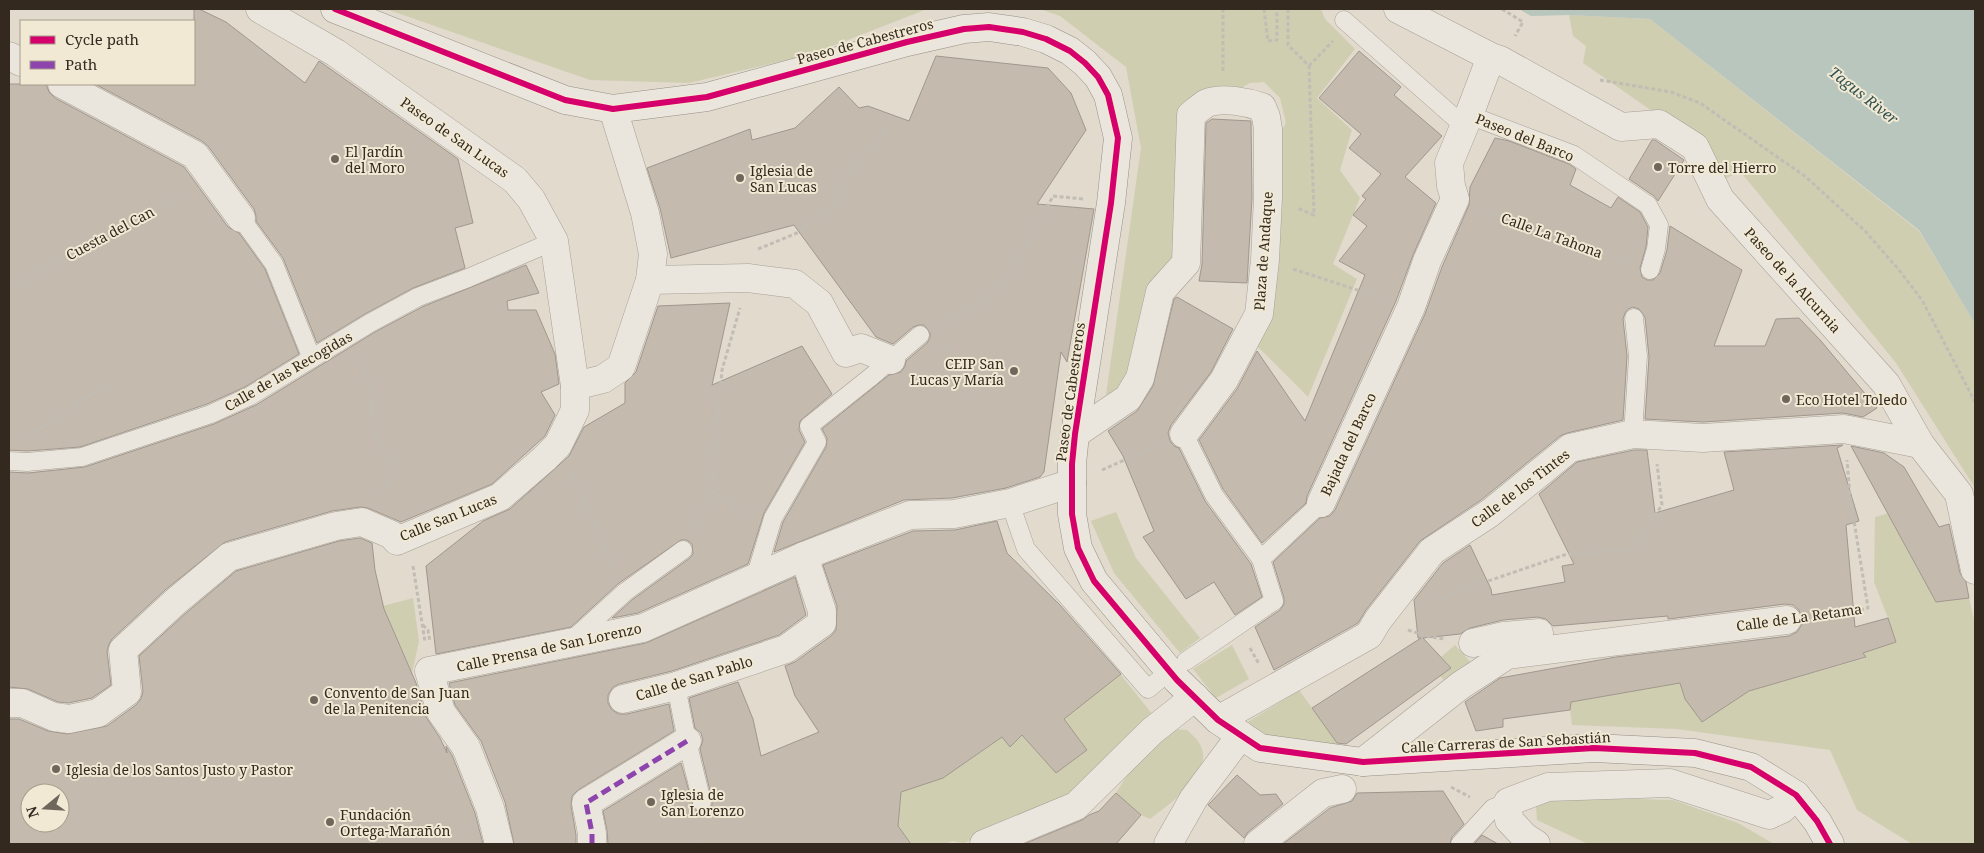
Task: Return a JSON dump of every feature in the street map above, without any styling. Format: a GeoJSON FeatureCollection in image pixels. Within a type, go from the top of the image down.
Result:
{"type":"FeatureCollection","features":[{"type":"Feature","properties":{"kind":"street","name":"Paseo de San Lucas"},"geometry":{"type":"LineString","coordinates":[[260,9],[336,53],[515,180],[531,199],[554,241],[576,386]]}},
{"type":"Feature","properties":{"kind":"street","name":"Paseo de Cabestreros"},"geometry":{"type":"LineString","coordinates":[[335,9],[565,100],[613,109],[707,97],[907,42],[964,29],[989,27],[1023,32],[1046,39],[1070,51],[1085,63],[1098,77],[1108,95],[1118,138],[1111,202],[1075,434],[1072,514],[1078,548],[1094,581],[1132,628],[1177,680],[1218,720]]}},
{"type":"Feature","properties":{"kind":"street"},"geometry":{"type":"LineString","coordinates":[[1398,9],[1490,57],[1500,60],[1576,102]]}},
{"type":"Feature","properties":{"kind":"street"},"geometry":{"type":"LineString","coordinates":[[1455,199],[1451,186],[1449,163],[1467,121],[1490,57]]}},
{"type":"Feature","properties":{"kind":"street"},"geometry":{"type":"LineString","coordinates":[[64,85],[195,155],[241,218]]}},
{"type":"Feature","properties":{"kind":"street"},"geometry":{"type":"LineString","coordinates":[[1075,434],[1128,398],[1140,378],[1160,292],[1186,263],[1191,115],[1208,104],[1223,101]]}},
{"type":"Feature","properties":{"kind":"street","name":"Plaza de Andaque"},"geometry":{"type":"LineString","coordinates":[[1184,434],[1224,380],[1259,314],[1265,260],[1268,198],[1266,116],[1262,107],[1251,103],[1223,101]]}},
{"type":"Feature","properties":{"kind":"street","name":"Paseo de la Alcurnia"},"geometry":{"type":"LineString","coordinates":[[1576,102],[1621,127],[1659,124],[1695,146],[1720,199],[1886,384],[1920,444],[1959,494],[1975,570]]}},
{"type":"Feature","properties":{"kind":"street"},"geometry":{"type":"LineString","coordinates":[[576,386],[603,379],[621,367],[650,280],[653,254],[645,213],[613,109]]}},
{"type":"Feature","properties":{"kind":"street","name":"Bajada del Barco"},"geometry":{"type":"LineString","coordinates":[[1321,503],[1411,308],[1427,261],[1455,199]]}},
{"type":"Feature","properties":{"kind":"street"},"geometry":{"type":"LineString","coordinates":[[650,280],[748,278],[795,284],[819,303],[846,353],[861,348],[891,360]]}},
{"type":"Feature","properties":{"kind":"street","name":"Calle San Lucas"},"geometry":{"type":"LineString","coordinates":[[362,522],[392,535],[397,541],[500,497],[558,445],[575,410],[576,386]]}},
{"type":"Feature","properties":{"kind":"street","name":"Calle de los Tintes"},"geometry":{"type":"LineString","coordinates":[[1218,720],[1368,636],[1378,620],[1432,551],[1490,513],[1570,448],[1643,434],[1703,438],[1844,429],[1920,444]]}},
{"type":"Feature","properties":{"kind":"street"},"geometry":{"type":"LineString","coordinates":[[804,556],[910,515],[954,514],[1010,502],[1072,483]]}},
{"type":"Feature","properties":{"kind":"street"},"geometry":{"type":"LineString","coordinates":[[9,703],[22,703],[54,717],[69,719],[98,713],[127,692],[123,650],[175,602],[229,557],[336,526],[362,522]]}},
{"type":"Feature","properties":{"kind":"street","name":"Calle Prensa de San Lorenzo"},"geometry":{"type":"LineString","coordinates":[[429,672],[643,628],[804,556]]}},
{"type":"Feature","properties":{"kind":"street","name":"Calle de San Pablo"},"geometry":{"type":"LineString","coordinates":[[623,699],[676,686],[786,649],[822,623],[822,611],[804,556]]}},
{"type":"Feature","properties":{"kind":"street","name":"Calle de La Retama"},"geometry":{"type":"LineString","coordinates":[[1364,762],[1461,685],[1508,655],[1787,620]]}},
{"type":"Feature","properties":{"kind":"street","name":"Calle de La Retama"},"geometry":{"type":"LineString","coordinates":[[1473,643],[1504,636],[1563,630],[1659,627],[1672,634]]}},
{"type":"Feature","properties":{"kind":"street"},"geometry":{"type":"LineString","coordinates":[[429,672],[441,712],[466,747],[490,808],[499,844]]}},
{"type":"Feature","properties":{"kind":"street"},"geometry":{"type":"LineString","coordinates":[[984,844],[1076,806],[1152,731],[1194,697]]}},
{"type":"Feature","properties":{"kind":"street","name":"Calle Carreras de San Sebastián"},"geometry":{"type":"LineString","coordinates":[[1218,720],[1260,748],[1364,762],[1594,748],[1695,753],[1751,767],[1796,796],[1817,821],[1830,844]]}},
{"type":"Feature","properties":{"kind":"street"},"geometry":{"type":"LineString","coordinates":[[1168,844],[1194,798],[1241,735]]}},
{"type":"Feature","properties":{"kind":"street"},"geometry":{"type":"LineString","coordinates":[[592,844],[592,833],[586,803],[686,741]]}},
{"type":"Feature","properties":{"kind":"street"},"geometry":{"type":"LineString","coordinates":[[1536,844],[1525,837],[1509,820],[1508,802],[1548,787],[1670,783],[1770,815],[1782,809],[1796,796]]}},
{"type":"Feature","properties":{"kind":"street"},"geometry":{"type":"LineString","coordinates":[[1258,844],[1323,793],[1342,789]]}},
{"type":"Feature","properties":{"kind":"lane"},"geometry":{"type":"LineString","coordinates":[[1347,22],[1467,121]]}},
{"type":"Feature","properties":{"kind":"lane","name":"Paseo del Barco"},"geometry":{"type":"LineString","coordinates":[[1467,121],[1574,154],[1648,205],[1659,225],[1656,249],[1650,270]]}},
{"type":"Feature","properties":{"kind":"lane"},"geometry":{"type":"LineString","coordinates":[[241,218],[274,264],[312,359]]}},
{"type":"Feature","properties":{"kind":"lane","name":"Calle de las Recogidas"},"geometry":{"type":"LineString","coordinates":[[9,461],[27,462],[82,457],[211,414],[250,396],[418,297],[554,241]]}},
{"type":"Feature","properties":{"kind":"lane"},"geometry":{"type":"LineString","coordinates":[[1634,318],[1643,434]]}},
{"type":"Feature","properties":{"kind":"lane"},"geometry":{"type":"LineString","coordinates":[[755,578],[774,518],[817,442],[808,426],[917,337]]}},
{"type":"Feature","properties":{"kind":"lane"},"geometry":{"type":"LineString","coordinates":[[1184,434],[1214,495],[1261,560],[1274,601],[1186,661]]}},
{"type":"Feature","properties":{"kind":"lane"},"geometry":{"type":"LineString","coordinates":[[1010,502],[1026,549],[1148,689],[1159,680]]}},
{"type":"Feature","properties":{"kind":"lane","name":"Bajada del Barco"},"geometry":{"type":"LineString","coordinates":[[1261,560],[1321,503]]}},
{"type":"Feature","properties":{"kind":"lane"},"geometry":{"type":"LineString","coordinates":[[568,644],[625,592],[683,550]]}},
{"type":"Feature","properties":{"kind":"lane"},"geometry":{"type":"LineString","coordinates":[[676,686],[686,741],[702,802]]}},
{"type":"Feature","properties":{"kind":"lane"},"geometry":{"type":"LineString","coordinates":[[1460,844],[1493,808],[1508,802]]}},
{"type":"Feature","properties":{"kind":"path"},"geometry":{"type":"LineString","coordinates":[[1223,101],[1224,9]]}},
{"type":"Feature","properties":{"kind":"path"},"geometry":{"type":"LineString","coordinates":[[1264,9],[1268,41],[1277,40],[1277,9]]}},
{"type":"Feature","properties":{"kind":"path"},"geometry":{"type":"LineString","coordinates":[[1288,9],[1288,45],[1309,66]]}},
{"type":"Feature","properties":{"kind":"path"},"geometry":{"type":"LineString","coordinates":[[1502,9],[1523,22]]}},
{"type":"Feature","properties":{"kind":"path"},"geometry":{"type":"LineString","coordinates":[[1268,198],[1314,215],[1309,66],[1347,22]]}},
{"type":"Feature","properties":{"kind":"path"},"geometry":{"type":"LineString","coordinates":[[1576,102],[1600,80],[1671,92],[1700,103],[1806,177],[1866,232],[1922,300],[1975,402]]}},
{"type":"Feature","properties":{"kind":"path"},"geometry":{"type":"LineString","coordinates":[[797,233],[844,198],[842,180],[888,127]]}},
{"type":"Feature","properties":{"kind":"path"},"geometry":{"type":"LineString","coordinates":[[978,399],[936,336],[921,343],[917,337],[980,304],[1012,272],[1053,196],[1111,202]]}},
{"type":"Feature","properties":{"kind":"path"},"geometry":{"type":"LineString","coordinates":[[1265,260],[1411,308]]}},
{"type":"Feature","properties":{"kind":"path"},"geometry":{"type":"LineString","coordinates":[[683,550],[701,518],[712,491],[722,370],[748,278]]}},
{"type":"Feature","properties":{"kind":"path"},"geometry":{"type":"LineString","coordinates":[[353,334],[372,392],[372,425],[394,473],[362,522]]}},
{"type":"Feature","properties":{"kind":"path"},"geometry":{"type":"LineString","coordinates":[[24,439],[110,382]]}},
{"type":"Feature","properties":{"kind":"path"},"geometry":{"type":"LineString","coordinates":[[1102,470],[1184,434]]}},
{"type":"Feature","properties":{"kind":"path"},"geometry":{"type":"LineString","coordinates":[[1488,580],[1564,555],[1632,549],[1662,505],[1643,434]]}},
{"type":"Feature","properties":{"kind":"path"},"geometry":{"type":"LineString","coordinates":[[558,445],[625,592]]}},
{"type":"Feature","properties":{"kind":"path"},"geometry":{"type":"LineString","coordinates":[[712,491],[769,533]]}},
{"type":"Feature","properties":{"kind":"path"},"geometry":{"type":"LineString","coordinates":[[413,566],[429,672]]}},
{"type":"Feature","properties":{"kind":"path"},"geometry":{"type":"LineString","coordinates":[[1378,620],[1430,637],[1473,643]]}},
{"type":"Feature","properties":{"kind":"path"},"geometry":{"type":"LineString","coordinates":[[1239,624],[1271,690]]}},
{"type":"Feature","properties":{"kind":"green space"},"geometry":{"type":"Polygon","coordinates":[[[386,9],[927,9],[812,54],[689,83],[590,80],[386,9]]]}},
{"type":"Feature","properties":{"kind":"green space"},"geometry":{"type":"Polygon","coordinates":[[[1040,9],[1321,9],[1325,19],[1355,49],[1317,98],[1352,130],[1340,170],[1360,198],[1333,264],[1357,279],[1308,397],[1256,345],[1278,136],[1286,123],[1280,98],[1264,82],[1250,83],[1241,88],[1208,89],[1183,242],[1135,367],[1121,389],[1106,395],[1141,148],[1126,67],[1060,16],[1040,9]]]}},
{"type":"Feature","properties":{"kind":"green space"},"geometry":{"type":"Polygon","coordinates":[[[1569,15],[1650,19],[1919,231],[1975,324],[1975,488],[1896,363],[1740,171],[1718,183],[1701,145],[1583,63],[1586,46],[1573,36],[1569,15]]]}},
{"type":"Feature","properties":{"kind":"green space"},"geometry":{"type":"Polygon","coordinates":[[[1116,512],[1136,558],[1200,638],[1180,653],[1114,573],[1091,521],[1116,512]]]}},
{"type":"Feature","properties":{"kind":"green space"},"geometry":{"type":"Polygon","coordinates":[[[1890,513],[1936,602],[1969,598],[1975,624],[1975,844],[1912,844],[1857,810],[1830,750],[1677,729],[1572,725],[1571,702],[1680,683],[1685,699],[1702,722],[1749,691],[1866,658],[1863,653],[1896,641],[1874,582],[1875,517],[1890,513]]]}},
{"type":"Feature","properties":{"kind":"green space"},"geometry":{"type":"Polygon","coordinates":[[[413,598],[419,641],[412,673],[383,606],[413,598]]]}},
{"type":"Feature","properties":{"kind":"green space"},"geometry":{"type":"Polygon","coordinates":[[[1232,645],[1249,679],[1216,698],[1193,669],[1232,645]]]}},
{"type":"Feature","properties":{"kind":"green space"},"geometry":{"type":"Polygon","coordinates":[[[1455,645],[1472,664],[1450,686],[1440,676],[1451,668],[1441,657],[1455,645]]]}},
{"type":"Feature","properties":{"kind":"green space"},"geometry":{"type":"Polygon","coordinates":[[[1120,674],[1153,715],[1066,798],[964,843],[952,841],[945,844],[911,844],[898,826],[901,792],[943,778],[987,748],[984,743],[992,725],[1010,746],[1022,735],[1056,773],[1087,750],[1064,719],[1120,674]]]}},
{"type":"Feature","properties":{"kind":"green space"},"geometry":{"type":"Polygon","coordinates":[[[1299,690],[1341,748],[1267,740],[1243,725],[1299,690]]]}},
{"type":"Feature","properties":{"kind":"green space"},"geometry":{"type":"Polygon","coordinates":[[[1169,729],[1187,730],[1196,738],[1203,753],[1202,764],[1189,786],[1150,819],[1141,815],[1116,793],[1140,755],[1169,729]]]}},
{"type":"Feature","properties":{"kind":"green space"},"geometry":{"type":"Polygon","coordinates":[[[1546,799],[1673,800],[1738,823],[1774,844],[1588,844],[1537,820],[1536,806],[1546,799]]]}},
{"type":"Feature","properties":{"kind":"water","name":"Tagus River"},"geometry":{"type":"Polygon","coordinates":[[[1519,9],[1975,9],[1975,324],[1919,230],[1650,19],[1569,15],[1531,16],[1519,9]]]}},
{"type":"Feature","properties":{"kind":"building","name":"El Jardín del Moro"},"geometry":{"type":"Polygon","coordinates":[[[194,9],[199,9],[226,22],[305,83],[319,61],[458,159],[473,223],[455,228],[465,268],[413,288],[317,343],[283,258],[256,221],[254,209],[208,146],[97,85],[195,85],[194,9]]]}},
{"type":"Feature","properties":{"kind":"building"},"geometry":{"type":"Polygon","coordinates":[[[1359,51],[1401,87],[1394,95],[1442,136],[1405,177],[1436,203],[1413,255],[1396,301],[1307,496],[1306,503],[1262,543],[1223,489],[1199,440],[1237,389],[1257,351],[1305,421],[1365,275],[1339,261],[1367,226],[1353,215],[1366,199],[1362,196],[1381,174],[1349,148],[1361,134],[1319,98],[1359,51]]]}},
{"type":"Feature","properties":{"kind":"building"},"geometry":{"type":"Polygon","coordinates":[[[936,56],[1048,68],[1071,93],[1086,130],[1037,204],[1094,209],[1067,362],[1061,352],[1044,472],[1040,477],[1006,488],[952,498],[904,500],[774,552],[783,522],[826,447],[827,438],[822,429],[889,375],[901,372],[906,361],[927,343],[930,333],[924,325],[919,325],[913,327],[893,344],[876,337],[794,225],[671,258],[660,208],[647,168],[750,129],[752,140],[795,128],[839,87],[859,108],[868,106],[909,121],[936,56]]]}},
{"type":"Feature","properties":{"kind":"building"},"geometry":{"type":"Polygon","coordinates":[[[9,84],[46,85],[49,92],[55,98],[184,167],[228,227],[239,233],[265,269],[299,354],[245,387],[207,404],[80,447],[27,451],[9,450],[9,84]]]}},
{"type":"Feature","properties":{"kind":"building"},"geometry":{"type":"Polygon","coordinates":[[[1212,119],[1251,121],[1252,198],[1247,283],[1199,281],[1202,264],[1206,123],[1212,119]]]}},
{"type":"Feature","properties":{"kind":"building"},"geometry":{"type":"Polygon","coordinates":[[[1495,138],[1509,141],[1569,164],[1576,169],[1570,185],[1611,208],[1618,197],[1640,212],[1648,227],[1646,247],[1640,268],[1642,277],[1647,280],[1653,280],[1660,273],[1667,250],[1670,226],[1742,270],[1714,346],[1765,346],[1776,319],[1799,318],[1821,341],[1877,408],[1863,417],[1843,413],[1703,422],[1645,419],[1649,357],[1645,317],[1639,309],[1633,307],[1628,309],[1623,319],[1627,356],[1623,420],[1560,436],[1481,500],[1420,541],[1358,623],[1274,670],[1255,627],[1280,610],[1284,604],[1284,598],[1273,562],[1320,518],[1330,516],[1335,510],[1425,314],[1442,267],[1469,205],[1470,187],[1495,138]]]}},
{"type":"Feature","properties":{"kind":"building","name":"Torre del Hierro"},"geometry":{"type":"Polygon","coordinates":[[[1652,140],[1655,140],[1684,160],[1658,201],[1654,196],[1629,179],[1652,140]]]}},
{"type":"Feature","properties":{"kind":"building"},"geometry":{"type":"Polygon","coordinates":[[[526,265],[539,293],[507,301],[508,310],[536,310],[555,354],[559,384],[541,392],[555,415],[545,436],[492,484],[401,522],[368,508],[360,507],[332,511],[225,542],[165,590],[112,639],[107,651],[111,685],[92,698],[68,703],[58,702],[28,689],[9,687],[9,472],[28,473],[85,467],[214,424],[256,405],[375,332],[422,307],[526,265]]]}},
{"type":"Feature","properties":{"kind":"building"},"geometry":{"type":"Polygon","coordinates":[[[1177,297],[1233,329],[1211,372],[1171,425],[1168,433],[1170,441],[1179,448],[1205,501],[1251,564],[1262,597],[1235,615],[1214,582],[1186,599],[1143,537],[1154,531],[1123,456],[1108,431],[1137,411],[1153,386],[1174,299],[1177,297]]]}},
{"type":"Feature","properties":{"kind":"building"},"geometry":{"type":"Polygon","coordinates":[[[730,303],[712,385],[802,346],[832,394],[800,421],[799,430],[805,442],[764,513],[748,564],[638,613],[612,618],[632,600],[690,558],[693,554],[692,544],[687,540],[681,540],[619,583],[571,627],[436,654],[426,566],[483,521],[510,509],[569,456],[584,427],[625,403],[625,383],[636,372],[658,306],[730,303]]]}},
{"type":"Feature","properties":{"kind":"building"},"geometry":{"type":"Polygon","coordinates":[[[1843,445],[1837,448],[1859,521],[1846,525],[1855,627],[1888,618],[1896,642],[1863,653],[1866,657],[1749,691],[1702,722],[1685,699],[1680,683],[1571,702],[1570,710],[1503,719],[1503,727],[1476,731],[1465,702],[1500,678],[1616,657],[1789,636],[1797,632],[1801,626],[1802,619],[1799,610],[1793,605],[1785,604],[1668,619],[1668,616],[1553,626],[1546,619],[1538,617],[1503,620],[1470,628],[1460,634],[1423,638],[1451,668],[1346,744],[1337,743],[1312,708],[1421,638],[1418,638],[1414,600],[1443,563],[1470,545],[1491,589],[1492,595],[1565,582],[1562,566],[1574,564],[1539,494],[1577,462],[1634,450],[1647,450],[1655,513],[1734,490],[1724,452],[1843,445]]]}},
{"type":"Feature","properties":{"kind":"building"},"geometry":{"type":"Polygon","coordinates":[[[1851,446],[1884,453],[1904,467],[1939,527],[1949,524],[1960,573],[1966,582],[1969,598],[1936,602],[1851,446]]]}},
{"type":"Feature","properties":{"kind":"building"},"geometry":{"type":"Polygon","coordinates":[[[997,521],[1007,553],[1059,604],[1121,674],[1064,719],[1087,750],[1056,773],[1022,735],[1010,747],[1002,737],[943,778],[901,792],[898,826],[911,844],[608,844],[603,811],[681,763],[694,809],[704,812],[709,810],[712,805],[700,749],[703,740],[701,733],[695,728],[689,698],[738,682],[753,719],[761,756],[819,732],[795,696],[785,666],[795,662],[831,636],[836,630],[837,606],[823,565],[913,531],[955,530],[997,521]]]}},
{"type":"Feature","properties":{"kind":"building","name":"Convento de San Juan de la Penitencia"},"geometry":{"type":"Polygon","coordinates":[[[360,538],[372,543],[375,570],[384,609],[416,683],[426,717],[440,738],[447,753],[446,746],[452,755],[475,813],[483,844],[9,844],[9,719],[19,719],[48,731],[67,734],[107,726],[136,705],[141,699],[143,691],[139,656],[236,571],[339,541],[360,538]]]}},
{"type":"Feature","properties":{"kind":"building"},"geometry":{"type":"Polygon","coordinates":[[[795,577],[806,615],[779,635],[672,671],[613,687],[608,695],[608,703],[612,710],[619,714],[627,714],[669,704],[674,731],[578,790],[572,796],[571,806],[576,844],[514,844],[505,802],[481,741],[455,705],[449,683],[646,643],[795,577]]]}},
{"type":"Feature","properties":{"kind":"building"},"geometry":{"type":"Polygon","coordinates":[[[1237,775],[1260,795],[1276,794],[1283,804],[1248,832],[1244,838],[1208,805],[1237,775]]]}},
{"type":"Feature","properties":{"kind":"building"},"geometry":{"type":"Polygon","coordinates":[[[1443,791],[1464,824],[1452,837],[1450,844],[1283,844],[1330,808],[1352,801],[1357,793],[1443,791]]]}},
{"type":"Feature","properties":{"kind":"building"},"geometry":{"type":"Polygon","coordinates":[[[1116,793],[1141,815],[1116,844],[1024,844],[1099,811],[1116,793]]]}},
{"type":"Feature","properties":{"kind":"building"},"geometry":{"type":"Polygon","coordinates":[[[1482,835],[1498,844],[1474,844],[1482,835]]]}},
{"type":"Feature","properties":{"kind":"marked path"},"geometry":{"type":"LineString","coordinates":[[592,844],[592,833],[586,803],[687,741]]}},
{"type":"Feature","properties":{"kind":"cycle path"},"geometry":{"type":"LineString","coordinates":[[335,9],[565,100],[613,109],[707,97],[907,42],[964,29],[989,27],[1023,32],[1046,39],[1070,51],[1098,77],[1108,95],[1118,138],[1111,203],[1075,434],[1072,464],[1072,514],[1078,548],[1094,581],[1177,680],[1218,720],[1260,748],[1363,762],[1594,748],[1695,753],[1751,767],[1796,795],[1817,821],[1830,844]]}},
{"type":"Feature","properties":{"kind":"place","name":"El Jardín del Moro"},"geometry":{"type":"Point","coordinates":[335,159]}},
{"type":"Feature","properties":{"kind":"place","name":"Torre del Hierro"},"geometry":{"type":"Point","coordinates":[1658,167]}},
{"type":"Feature","properties":{"kind":"place","name":"Iglesia de San Lucas"},"geometry":{"type":"Point","coordinates":[740,178]}},
{"type":"Feature","properties":{"kind":"place","name":"CEIP San Lucas y María"},"geometry":{"type":"Point","coordinates":[1014,371]}},
{"type":"Feature","properties":{"kind":"place","name":"Eco Hotel Toledo"},"geometry":{"type":"Point","coordinates":[1786,399]}},
{"type":"Feature","properties":{"kind":"place","name":"Convento de San Juan de la Penitencia"},"geometry":{"type":"Point","coordinates":[314,700]}},
{"type":"Feature","properties":{"kind":"place","name":"Iglesia de los Santos Justo y Pastor"},"geometry":{"type":"Point","coordinates":[56,769]}},
{"type":"Feature","properties":{"kind":"place","name":"Iglesia de San Lorenzo"},"geometry":{"type":"Point","coordinates":[651,802]}},
{"type":"Feature","properties":{"kind":"place","name":"Fundación Ortega-Marañón"},"geometry":{"type":"Point","coordinates":[330,822]}}]}
